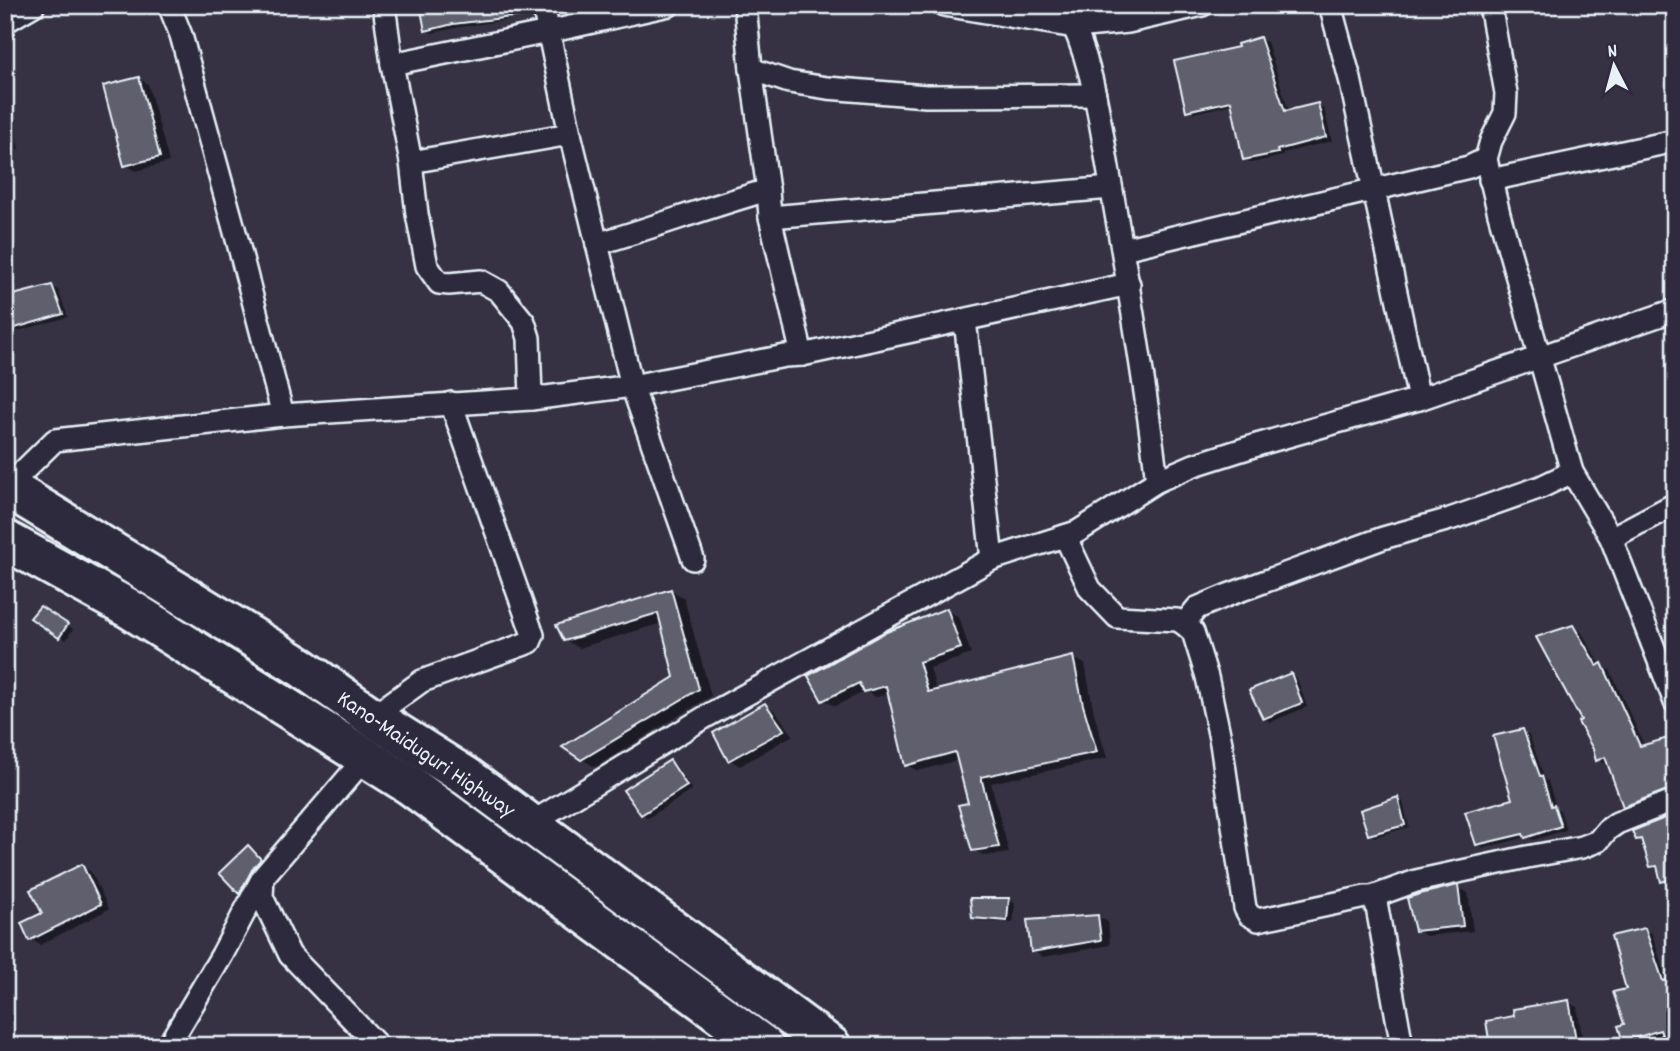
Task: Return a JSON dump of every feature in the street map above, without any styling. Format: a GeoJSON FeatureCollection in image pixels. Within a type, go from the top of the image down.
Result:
{"type":"FeatureCollection","features":[{"type":"Feature","properties":{"kind":"highway","name":"Kano-Maiduguri Highway"},"geometry":{"type":"LineString","coordinates":[[6,488],[301,667],[372,717],[467,777],[831,1046]]}},
{"type":"Feature","properties":{"kind":"highway","name":"Kano-Maiduguri Highway"},"geometry":{"type":"LineString","coordinates":[[5,540],[128,608],[411,786],[764,1046]]}},
{"type":"Feature","properties":{"kind":"street"},"geometry":{"type":"LineString","coordinates":[[5,22],[34,5]]}},
{"type":"Feature","properties":{"kind":"street"},"geometry":{"type":"LineString","coordinates":[[169,5],[184,48],[283,415]]}},
{"type":"Feature","properties":{"kind":"street"},"geometry":{"type":"LineString","coordinates":[[384,5],[427,266],[439,283],[481,281],[499,291],[524,322],[529,338],[531,399]]}},
{"type":"Feature","properties":{"kind":"street"},"geometry":{"type":"LineString","coordinates":[[543,5],[570,134],[632,386],[693,559]]}},
{"type":"Feature","properties":{"kind":"street"},"geometry":{"type":"LineString","coordinates":[[392,64],[669,5]]}},
{"type":"Feature","properties":{"kind":"street"},"geometry":{"type":"LineString","coordinates":[[745,5],[770,217],[802,355]]}},
{"type":"Feature","properties":{"kind":"street"},"geometry":{"type":"LineString","coordinates":[[944,5],[1075,27],[1128,22],[1202,5]]}},
{"type":"Feature","properties":{"kind":"street"},"geometry":{"type":"LineString","coordinates":[[1063,5],[1075,27],[1095,94],[1129,284],[1157,481]]}},
{"type":"Feature","properties":{"kind":"street"},"geometry":{"type":"LineString","coordinates":[[1330,5],[1350,79],[1419,399]]}},
{"type":"Feature","properties":{"kind":"street"},"geometry":{"type":"LineString","coordinates":[[1490,5],[1506,93],[1505,113],[1491,141],[1486,159],[1490,180],[1572,472],[1611,538],[1675,702]]}},
{"type":"Feature","properties":{"kind":"street"},"geometry":{"type":"LineString","coordinates":[[751,69],[789,82],[913,95],[1095,94]]}},
{"type":"Feature","properties":{"kind":"street"},"geometry":{"type":"LineString","coordinates":[[411,162],[570,134]]}},
{"type":"Feature","properties":{"kind":"street"},"geometry":{"type":"LineString","coordinates":[[1490,180],[1675,141]]}},
{"type":"Feature","properties":{"kind":"street"},"geometry":{"type":"LineString","coordinates":[[1123,249],[1469,167],[1486,159]]}},
{"type":"Feature","properties":{"kind":"street"},"geometry":{"type":"LineString","coordinates":[[770,217],[1111,188]]}},
{"type":"Feature","properties":{"kind":"street"},"geometry":{"type":"LineString","coordinates":[[597,244],[768,190]]}},
{"type":"Feature","properties":{"kind":"street"},"geometry":{"type":"LineString","coordinates":[[6,488],[55,440],[283,415],[531,399],[632,386],[802,355],[1129,284]]}},
{"type":"Feature","properties":{"kind":"street"},"geometry":{"type":"LineString","coordinates":[[531,823],[707,716],[992,559],[1077,532],[1157,481],[1194,465],[1260,444],[1419,399],[1675,310]]}},
{"type":"Feature","properties":{"kind":"street"},"geometry":{"type":"LineString","coordinates":[[965,320],[992,559]]}},
{"type":"Feature","properties":{"kind":"street"},"geometry":{"type":"LineString","coordinates":[[372,717],[422,681],[530,642],[533,635],[452,403]]}},
{"type":"Feature","properties":{"kind":"street"},"geometry":{"type":"LineString","coordinates":[[1184,624],[1197,608],[1228,594],[1383,538],[1502,501],[1572,472]]}},
{"type":"Feature","properties":{"kind":"street"},"geometry":{"type":"LineString","coordinates":[[1611,538],[1675,504]]}},
{"type":"Feature","properties":{"kind":"street"},"geometry":{"type":"LineString","coordinates":[[1065,536],[1090,589],[1117,617],[1177,620],[1193,632],[1207,677],[1221,743],[1245,908],[1248,915],[1258,920],[1372,897],[1416,881],[1527,856],[1582,847],[1598,841],[1617,822],[1675,800]]}},
{"type":"Feature","properties":{"kind":"street"},"geometry":{"type":"LineString","coordinates":[[168,1046],[222,955],[263,877],[365,758]]}},
{"type":"Feature","properties":{"kind":"street"},"geometry":{"type":"LineString","coordinates":[[263,877],[262,897],[290,955],[378,1046]]}},
{"type":"Feature","properties":{"kind":"street"},"geometry":{"type":"LineString","coordinates":[[1372,897],[1376,902],[1402,1046]]}},
{"type":"Feature","properties":{"kind":"building"},"geometry":{"type":"Polygon","coordinates":[[[420,5],[520,5],[520,16],[453,24],[425,31],[420,5]]]}},
{"type":"Feature","properties":{"kind":"building"},"geometry":{"type":"Polygon","coordinates":[[[1260,37],[1285,111],[1318,103],[1326,137],[1277,150],[1278,153],[1243,160],[1231,101],[1186,111],[1174,61],[1238,47],[1237,44],[1260,37]]]}},
{"type":"Feature","properties":{"kind":"building"},"geometry":{"type":"Polygon","coordinates":[[[139,77],[160,157],[124,166],[103,86],[139,77]]]}},
{"type":"Feature","properties":{"kind":"building"},"geometry":{"type":"Polygon","coordinates":[[[52,285],[63,314],[5,331],[5,297],[52,285]]]}},
{"type":"Feature","properties":{"kind":"building"},"geometry":{"type":"Polygon","coordinates":[[[671,589],[699,689],[581,760],[562,747],[674,677],[658,613],[564,641],[556,625],[671,589]]]}},
{"type":"Feature","properties":{"kind":"building"},"geometry":{"type":"Polygon","coordinates":[[[40,606],[68,624],[59,638],[30,618],[40,606]]]}},
{"type":"Feature","properties":{"kind":"building"},"geometry":{"type":"Polygon","coordinates":[[[947,608],[961,648],[919,662],[928,692],[1073,656],[1083,705],[1097,752],[981,777],[999,847],[972,851],[958,805],[968,803],[955,752],[905,766],[886,686],[863,692],[859,683],[822,701],[808,676],[884,633],[947,608]]]}},
{"type":"Feature","properties":{"kind":"building"},"geometry":{"type":"Polygon","coordinates":[[[1573,625],[1597,666],[1602,663],[1640,746],[1675,736],[1675,787],[1623,807],[1605,757],[1596,761],[1593,749],[1578,722],[1581,720],[1536,637],[1573,625]]]}},
{"type":"Feature","properties":{"kind":"building"},"geometry":{"type":"Polygon","coordinates":[[[1291,673],[1302,703],[1263,719],[1249,690],[1291,673]]]}},
{"type":"Feature","properties":{"kind":"building"},"geometry":{"type":"Polygon","coordinates":[[[765,703],[784,730],[728,761],[713,733],[765,703]]]}},
{"type":"Feature","properties":{"kind":"building"},"geometry":{"type":"Polygon","coordinates":[[[1523,729],[1561,826],[1525,838],[1523,834],[1476,845],[1465,812],[1512,799],[1493,736],[1523,729]]]}},
{"type":"Feature","properties":{"kind":"building"},"geometry":{"type":"Polygon","coordinates":[[[670,760],[687,786],[641,815],[623,790],[670,760]]]}},
{"type":"Feature","properties":{"kind":"building"},"geometry":{"type":"Polygon","coordinates":[[[1398,797],[1405,825],[1368,835],[1360,810],[1398,797]]]}},
{"type":"Feature","properties":{"kind":"building"},"geometry":{"type":"Polygon","coordinates":[[[1675,814],[1675,878],[1661,882],[1657,866],[1650,867],[1641,839],[1636,840],[1632,831],[1675,814]]]}},
{"type":"Feature","properties":{"kind":"building"},"geometry":{"type":"Polygon","coordinates":[[[248,845],[261,859],[239,894],[219,873],[248,845]]]}},
{"type":"Feature","properties":{"kind":"building"},"geometry":{"type":"Polygon","coordinates":[[[82,864],[101,904],[29,941],[21,923],[42,913],[30,890],[82,864]]]}},
{"type":"Feature","properties":{"kind":"building"},"geometry":{"type":"Polygon","coordinates":[[[1458,885],[1463,926],[1415,931],[1407,898],[1458,885]]]}},
{"type":"Feature","properties":{"kind":"building"},"geometry":{"type":"Polygon","coordinates":[[[970,898],[1009,898],[1007,921],[972,918],[970,898]]]}},
{"type":"Feature","properties":{"kind":"building"},"geometry":{"type":"Polygon","coordinates":[[[1098,915],[1101,940],[1031,952],[1027,920],[1098,915]]]}},
{"type":"Feature","properties":{"kind":"building"},"geometry":{"type":"Polygon","coordinates":[[[1645,928],[1663,981],[1675,978],[1675,1046],[1666,1046],[1660,1030],[1623,1042],[1618,1026],[1624,1024],[1613,992],[1626,989],[1611,936],[1645,928]]]}},
{"type":"Feature","properties":{"kind":"building"},"geometry":{"type":"Polygon","coordinates":[[[1569,1000],[1577,1046],[1490,1046],[1486,1021],[1514,1016],[1513,1009],[1569,1000]]]}}]}
